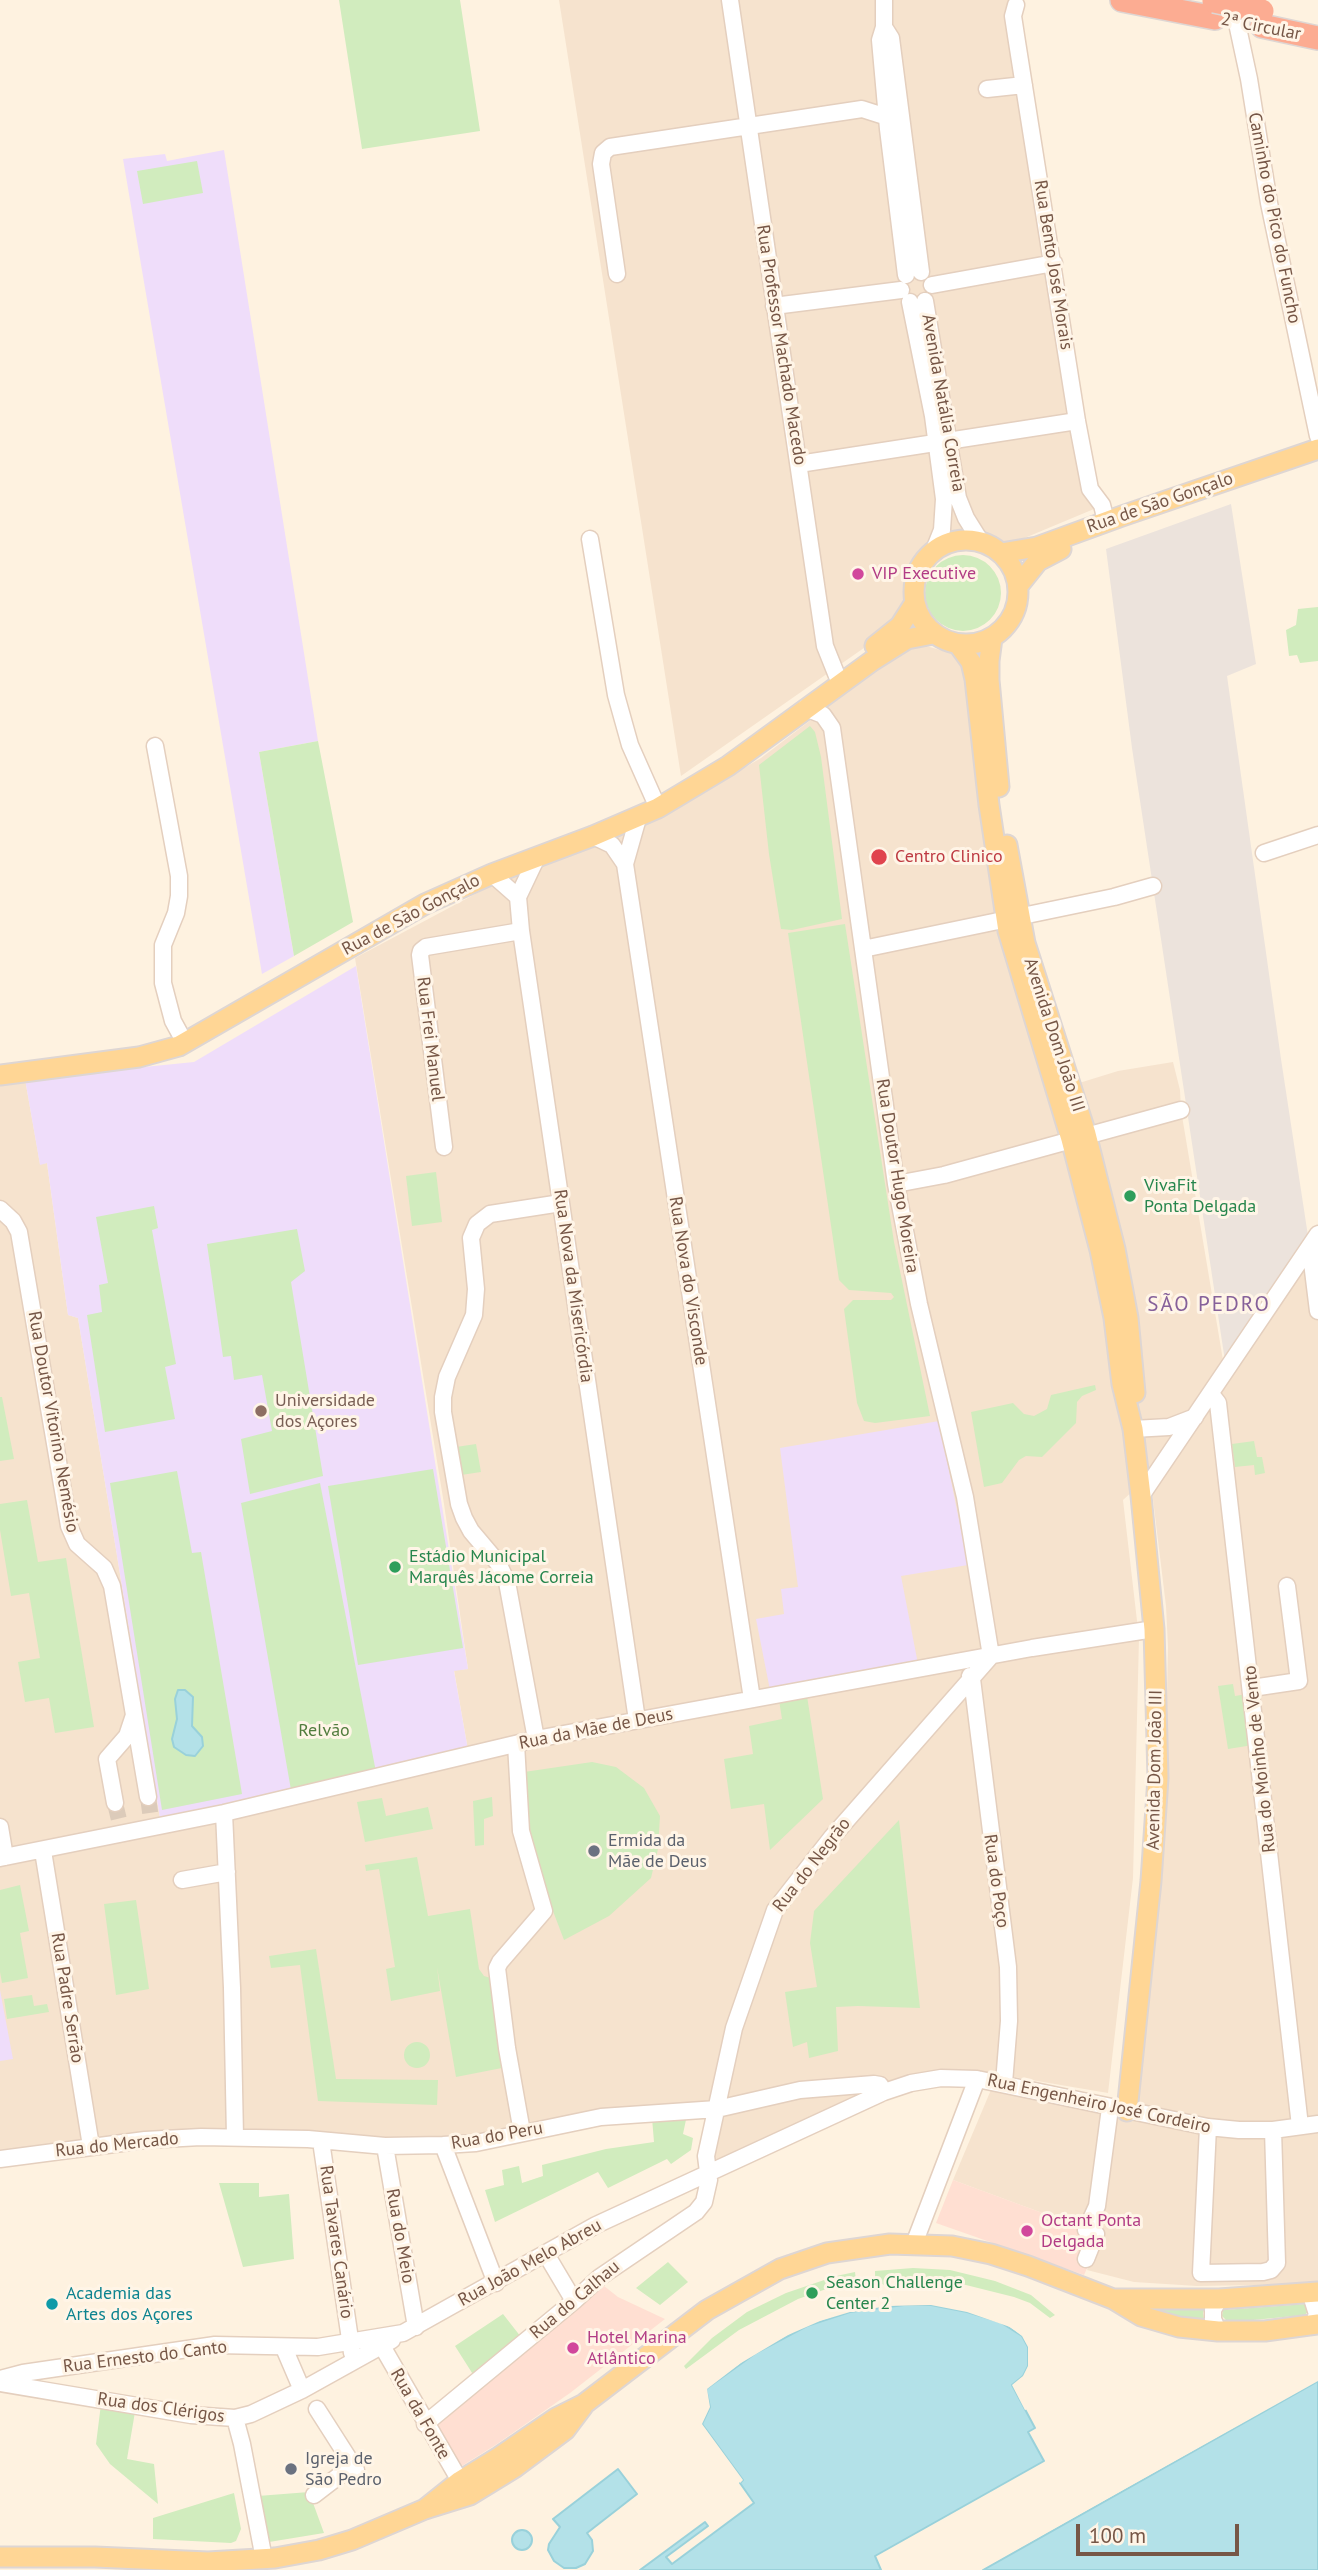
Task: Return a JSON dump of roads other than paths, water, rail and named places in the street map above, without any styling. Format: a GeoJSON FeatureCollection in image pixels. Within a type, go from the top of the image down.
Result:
{"type":"FeatureCollection","features":[{"type":"Feature","properties":{"kind":"highway","name":"2ª Circular"},"geometry":{"type":"LineString","coordinates":[[1122,0],[1217,5],[1318,38]]}},
{"type":"Feature","properties":{"kind":"highway","name":"2ª Circular"},"geometry":{"type":"LineString","coordinates":[[1262,19],[1318,23]]}},
{"type":"Feature","properties":{"kind":"main road","name":"Rua de São Gonçalo"},"geometry":{"type":"LineString","coordinates":[[1001,553],[1037,547],[1318,449]]}},
{"type":"Feature","properties":{"kind":"main road","name":"Rua de São Gonçalo"},"geometry":{"type":"LineString","coordinates":[[1018,586],[1038,561],[1048,554],[1141,519],[1318,460]]}},
{"type":"Feature","properties":{"kind":"main road"},"geometry":{"type":"LineString","coordinates":[[949,542],[981,542],[1001,553],[1015,574],[1018,586],[1016,610],[1002,631],[992,638],[969,645],[957,644],[933,634],[925,625],[914,604],[915,580],[926,558],[934,550],[949,542]]}},
{"type":"Feature","properties":{"kind":"main road","name":"Rua de São Gonçalo"},"geometry":{"type":"LineString","coordinates":[[805,708],[837,676],[900,626],[914,604]]}},
{"type":"Feature","properties":{"kind":"main road","name":"Rua de São Gonçalo"},"geometry":{"type":"LineString","coordinates":[[0,1075],[139,1057],[162,1052],[185,1042],[383,926],[461,886],[593,836],[657,808],[728,766],[805,708],[907,639],[933,634]]}},
{"type":"Feature","properties":{"kind":"main road","name":"Avenida Dom João III"},"geometry":{"type":"LineString","coordinates":[[992,638],[989,680],[1013,918]]}},
{"type":"Feature","properties":{"kind":"main road","name":"Avenida Dom João III"},"geometry":{"type":"LineString","coordinates":[[957,644],[971,662],[975,679],[990,818],[1013,918],[1028,954],[1079,1136],[1115,1249],[1128,1318],[1135,1398],[1133,1429],[1154,1629],[1158,1766],[1155,1830],[1119,2109]]}},
{"type":"Feature","properties":{"kind":"main road"},"geometry":{"type":"LineString","coordinates":[[0,2557],[95,2557],[208,2562],[264,2559],[319,2550],[352,2540],[425,2509],[465,2488],[499,2457],[556,2418],[584,2404],[707,2310],[780,2269],[827,2253],[890,2244],[952,2246],[991,2254],[1028,2266],[1113,2299],[1141,2316],[1179,2327],[1218,2331],[1265,2331],[1316,2325]]}},
{"type":"Feature","properties":{"kind":"main road"},"geometry":{"type":"LineString","coordinates":[[1113,2299],[1219,2299],[1314,2292]]}},
{"type":"Feature","properties":{"kind":"street","name":"Rua Professor Machado Macedo"},"geometry":{"type":"LineString","coordinates":[[734,4],[747,124],[825,646],[837,676]]}},
{"type":"Feature","properties":{"kind":"street","name":"Rua Bento José Morais"},"geometry":{"type":"LineString","coordinates":[[1016,5],[1013,16],[1077,422],[1090,489],[1102,505],[1106,521]]}},
{"type":"Feature","properties":{"kind":"street","name":"Caminho do Pico do Funcho"},"geometry":{"type":"LineString","coordinates":[[1217,5],[1249,79],[1269,203],[1318,436]]}},
{"type":"Feature","properties":{"kind":"street","name":"Avenida Natália Correia"},"geometry":{"type":"LineString","coordinates":[[884,14],[880,40],[887,117],[913,288],[943,442],[958,498],[966,518],[981,542]]}},
{"type":"Feature","properties":{"kind":"street","name":"Avenida Natália Correia"},"geometry":{"type":"LineString","coordinates":[[884,14],[891,38],[913,288]]}},
{"type":"Feature","properties":{"kind":"street"},"geometry":{"type":"LineString","coordinates":[[862,109],[884,82]]}},
{"type":"Feature","properties":{"kind":"street"},"geometry":{"type":"LineString","coordinates":[[987,89],[1024,85]]}},
{"type":"Feature","properties":{"kind":"street"},"geometry":{"type":"LineString","coordinates":[[617,274],[601,164],[603,153],[610,147],[747,124],[862,109],[887,117]]}},
{"type":"Feature","properties":{"kind":"street"},"geometry":{"type":"LineString","coordinates":[[774,306],[913,288],[929,277],[932,285],[1054,263]]}},
{"type":"Feature","properties":{"kind":"street"},"geometry":{"type":"LineString","coordinates":[[799,464],[1077,422]]}},
{"type":"Feature","properties":{"kind":"street","name":"Avenida Natália Correia"},"geometry":{"type":"LineString","coordinates":[[934,550],[942,530],[943,442]]}},
{"type":"Feature","properties":{"kind":"street"},"geometry":{"type":"LineString","coordinates":[[590,539],[616,695],[630,745],[657,808]]}},
{"type":"Feature","properties":{"kind":"street","name":"Rua Doutor Hugo Moreira"},"geometry":{"type":"LineString","coordinates":[[805,708],[823,715],[832,728],[896,1184],[919,1304],[965,1497],[991,1656]]}},
{"type":"Feature","properties":{"kind":"street"},"geometry":{"type":"LineString","coordinates":[[155,746],[179,876],[176,913],[163,945],[163,983],[173,1021],[185,1042]]}},
{"type":"Feature","properties":{"kind":"street","name":"Rua Nova do Visconde"},"geometry":{"type":"LineString","coordinates":[[638,818],[625,864],[752,1699]]}},
{"type":"Feature","properties":{"kind":"street"},"geometry":{"type":"LineString","coordinates":[[1264,853],[1318,835]]}},
{"type":"Feature","properties":{"kind":"street"},"geometry":{"type":"LineString","coordinates":[[593,836],[612,845],[625,864]]}},
{"type":"Feature","properties":{"kind":"street"},"geometry":{"type":"LineString","coordinates":[[492,874],[518,897],[537,857]]}},
{"type":"Feature","properties":{"kind":"street"},"geometry":{"type":"LineString","coordinates":[[863,949],[1114,897],[1153,886]]}},
{"type":"Feature","properties":{"kind":"street","name":"Rua Nova da Misericórdia"},"geometry":{"type":"LineString","coordinates":[[518,897],[637,1720]]}},
{"type":"Feature","properties":{"kind":"street","name":"Rua Frei Manuel"},"geometry":{"type":"LineString","coordinates":[[444,1147],[421,951],[429,946],[521,931]]}},
{"type":"Feature","properties":{"kind":"street"},"geometry":{"type":"LineString","coordinates":[[896,1184],[944,1174],[1181,1110]]}},
{"type":"Feature","properties":{"kind":"street"},"geometry":{"type":"LineString","coordinates":[[536,1740],[507,1581],[498,1563],[471,1531],[459,1504],[443,1412],[443,1397],[447,1377],[474,1315],[476,1289],[471,1238],[477,1224],[490,1214],[561,1203]]}},
{"type":"Feature","properties":{"kind":"street","name":"Rua Doutor Vitorino Nemésio"},"geometry":{"type":"LineString","coordinates":[[0,1209],[13,1221],[19,1232],[69,1526],[77,1544],[109,1575],[135,1710],[148,1797]]}},
{"type":"Feature","properties":{"kind":"street"},"geometry":{"type":"LineString","coordinates":[[1314,1240],[1318,1311]]}},
{"type":"Feature","properties":{"kind":"street"},"geometry":{"type":"LineString","coordinates":[[1141,1496],[1314,1240]]}},
{"type":"Feature","properties":{"kind":"street","name":"Rua do Moinho de Vento"},"geometry":{"type":"LineString","coordinates":[[1211,1394],[1218,1402],[1300,2126]]}},
{"type":"Feature","properties":{"kind":"street"},"geometry":{"type":"LineString","coordinates":[[1133,1429],[1180,1425],[1195,1417]]}},
{"type":"Feature","properties":{"kind":"street"},"geometry":{"type":"LineString","coordinates":[[1252,1688],[1299,1681],[1287,1586]]}},
{"type":"Feature","properties":{"kind":"street","name":"Rua da Mãe de Deus"},"geometry":{"type":"LineString","coordinates":[[2,1858],[43,1851],[121,1829],[224,1813],[536,1740],[960,1661],[1154,1629]]}},
{"type":"Feature","properties":{"kind":"street","name":"Rua do Negrão"},"geometry":{"type":"LineString","coordinates":[[707,2172],[706,2156],[734,2028],[780,1901],[832,1837],[991,1656]]}},
{"type":"Feature","properties":{"kind":"street"},"geometry":{"type":"LineString","coordinates":[[960,1661],[972,1679]]}},
{"type":"Feature","properties":{"kind":"street","name":"Rua do Poço"},"geometry":{"type":"LineString","coordinates":[[972,1679],[1007,1966],[1009,2021],[1004,2083]]}},
{"type":"Feature","properties":{"kind":"street"},"geometry":{"type":"LineString","coordinates":[[115,1803],[107,1759],[130,1730],[135,1710]]}},
{"type":"Feature","properties":{"kind":"street"},"geometry":{"type":"LineString","coordinates":[[516,1744],[521,1832],[544,1911],[497,1968],[507,2048],[522,2132]]}},
{"type":"Feature","properties":{"kind":"street"},"geometry":{"type":"LineString","coordinates":[[224,1813],[235,2137]]}},
{"type":"Feature","properties":{"kind":"street"},"geometry":{"type":"LineString","coordinates":[[0,1828],[2,1858]]}},
{"type":"Feature","properties":{"kind":"street","name":"Rua Padre Serrão"},"geometry":{"type":"LineString","coordinates":[[43,1851],[91,2146]]}},
{"type":"Feature","properties":{"kind":"street"},"geometry":{"type":"LineString","coordinates":[[182,1880],[227,1872]]}},
{"type":"Feature","properties":{"kind":"street","name":"Rua Engenheiro José Cordeiro"},"geometry":{"type":"LineString","coordinates":[[707,2172],[884,2092],[911,2083],[941,2078],[1004,2083],[1208,2127],[1273,2130],[1318,2124]]}},
{"type":"Feature","properties":{"kind":"street"},"geometry":{"type":"LineString","coordinates":[[914,2244],[976,2079]]}},
{"type":"Feature","properties":{"kind":"street","name":"Rua do Peru"},"geometry":{"type":"LineString","coordinates":[[235,2137],[385,2146],[476,2143],[601,2117],[717,2109],[800,2090],[874,2084],[880,2085],[884,2092]]}},
{"type":"Feature","properties":{"kind":"street"},"geometry":{"type":"LineString","coordinates":[[1086,2259],[1096,2234],[1086,2230],[1097,2206],[1119,2109]]}},
{"type":"Feature","properties":{"kind":"street"},"geometry":{"type":"LineString","coordinates":[[1208,2127],[1201,2273],[1262,2272],[1271,2270],[1277,2263],[1273,2130]]}},
{"type":"Feature","properties":{"kind":"street","name":"Rua do Mercado"},"geometry":{"type":"LineString","coordinates":[[0,2159],[145,2140],[235,2137]]}},
{"type":"Feature","properties":{"kind":"street","name":"Rua Tavares Canário"},"geometry":{"type":"LineString","coordinates":[[321,2141],[353,2361]]}},
{"type":"Feature","properties":{"kind":"street"},"geometry":{"type":"LineString","coordinates":[[443,2145],[496,2283]]}},
{"type":"Feature","properties":{"kind":"street","name":"Rua do Meio"},"geometry":{"type":"LineString","coordinates":[[385,2146],[410,2330]]}},
{"type":"Feature","properties":{"kind":"street","name":"Rua João Melo Abreu"},"geometry":{"type":"LineString","coordinates":[[351,2343],[410,2330],[596,2225],[707,2172]]}},
{"type":"Feature","properties":{"kind":"street","name":"Rua do Calhau"},"geometry":{"type":"LineString","coordinates":[[425,2424],[600,2277],[696,2212],[704,2202],[709,2180],[707,2172]]}},
{"type":"Feature","properties":{"kind":"street"},"geometry":{"type":"LineString","coordinates":[[546,2253],[574,2301]]}},
{"type":"Feature","properties":{"kind":"street"},"geometry":{"type":"LineString","coordinates":[[1314,2292],[1316,2325]]}},
{"type":"Feature","properties":{"kind":"street"},"geometry":{"type":"LineString","coordinates":[[1218,2331],[1213,2310],[1219,2299]]}},
{"type":"Feature","properties":{"kind":"street","name":"Rua dos Clérigos"},"geometry":{"type":"LineString","coordinates":[[0,2379],[24,2380],[191,2415],[235,2418],[251,2414],[302,2389],[410,2330]]}},
{"type":"Feature","properties":{"kind":"street","name":"Rua Ernesto do Canto"},"geometry":{"type":"LineString","coordinates":[[24,2380],[215,2345],[284,2348],[351,2343]]}},
{"type":"Feature","properties":{"kind":"street","name":"Rua da Fonte"},"geometry":{"type":"LineString","coordinates":[[382,2346],[425,2424],[465,2488]]}},
{"type":"Feature","properties":{"kind":"street"},"geometry":{"type":"LineString","coordinates":[[284,2348],[302,2389]]}},
{"type":"Feature","properties":{"kind":"street"},"geometry":{"type":"LineString","coordinates":[[314,2495],[354,2467],[317,2409]]}},
{"type":"Feature","properties":{"kind":"street"},"geometry":{"type":"LineString","coordinates":[[235,2418],[264,2559]]}},
{"type":"Feature","properties":{"kind":"water"},"geometry":{"type":"Polygon","coordinates":[[[178,1690],[185,1690],[193,1697],[192,1726],[202,1737],[203,1746],[195,1756],[186,1755],[174,1747],[172,1739],[177,1719],[175,1699],[178,1690]]]}},
{"type":"Feature","properties":{"kind":"water"},"geometry":{"type":"Polygon","coordinates":[[[904,2305],[931,2305],[967,2312],[1000,2322],[1022,2336],[1028,2347],[1028,2366],[1023,2376],[1012,2385],[1035,2428],[1028,2432],[1044,2461],[875,2556],[881,2570],[640,2570],[705,2522],[708,2526],[666,2557],[672,2564],[754,2503],[740,2483],[743,2480],[702,2424],[710,2407],[706,2389],[756,2353],[807,2326],[850,2312],[904,2305]]]}},
{"type":"Feature","properties":{"kind":"water"},"geometry":{"type":"Polygon","coordinates":[[[1318,2381],[1318,2570],[983,2570],[1318,2381]]]}},
{"type":"Feature","properties":{"kind":"water"},"geometry":{"type":"Polygon","coordinates":[[[618,2469],[637,2494],[587,2533],[592,2540],[593,2551],[585,2564],[576,2568],[564,2568],[554,2561],[548,2550],[560,2527],[553,2519],[618,2469]]]}},
{"type":"Feature","properties":{"kind":"water"},"geometry":{"type":"Polygon","coordinates":[[[522,2530],[529,2533],[532,2540],[529,2547],[522,2550],[515,2547],[512,2540],[515,2533],[522,2530]]]}},
{"type":"Feature","properties":{"kind":"tunnel"},"geometry":{"type":"LineString","coordinates":[[148,1797],[151,1819]]}},
{"type":"Feature","properties":{"kind":"tunnel"},"geometry":{"type":"LineString","coordinates":[[115,1803],[120,1824]]}},
{"type":"Feature","properties":{"kind":"place","name":"VIP Executive"},"geometry":{"type":"Point","coordinates":[858,574]}},
{"type":"Feature","properties":{"kind":"place","name":"Centro Clinico"},"geometry":{"type":"Point","coordinates":[879,857]}},
{"type":"Feature","properties":{"kind":"place","name":"VivaFit Ponta Delgada"},"geometry":{"type":"Point","coordinates":[1130,1196]}},
{"type":"Feature","properties":{"kind":"place","name":"Universidade dos Açores"},"geometry":{"type":"Point","coordinates":[261,1411]}},
{"type":"Feature","properties":{"kind":"place","name":"Estádio Municipal Marquês Jácome Correia"},"geometry":{"type":"Point","coordinates":[395,1567]}},
{"type":"Feature","properties":{"kind":"place","name":"Ermida da Mãe de Deus"},"geometry":{"type":"Point","coordinates":[594,1851]}},
{"type":"Feature","properties":{"kind":"place","name":"Octant Ponta Delgada"},"geometry":{"type":"Point","coordinates":[1027,2231]}},
{"type":"Feature","properties":{"kind":"place","name":"Season Challenge Center 2"},"geometry":{"type":"Point","coordinates":[812,2293]}},
{"type":"Feature","properties":{"kind":"place","name":"Academia das Artes dos Açores"},"geometry":{"type":"Point","coordinates":[52,2304]}},
{"type":"Feature","properties":{"kind":"place","name":"Hotel Marina Atlântico"},"geometry":{"type":"Point","coordinates":[573,2348]}},
{"type":"Feature","properties":{"kind":"place","name":"Igreja de São Pedro"},"geometry":{"type":"Point","coordinates":[291,2469]}},
{"type":"Feature","properties":{"kind":"district","name":"SÃO PEDRO"},"geometry":{"type":"Point","coordinates":[1209,1305]}},
{"type":"Feature","properties":{"kind":"park label","name":"Relvão"},"geometry":{"type":"Point","coordinates":[324,1731]}}]}
